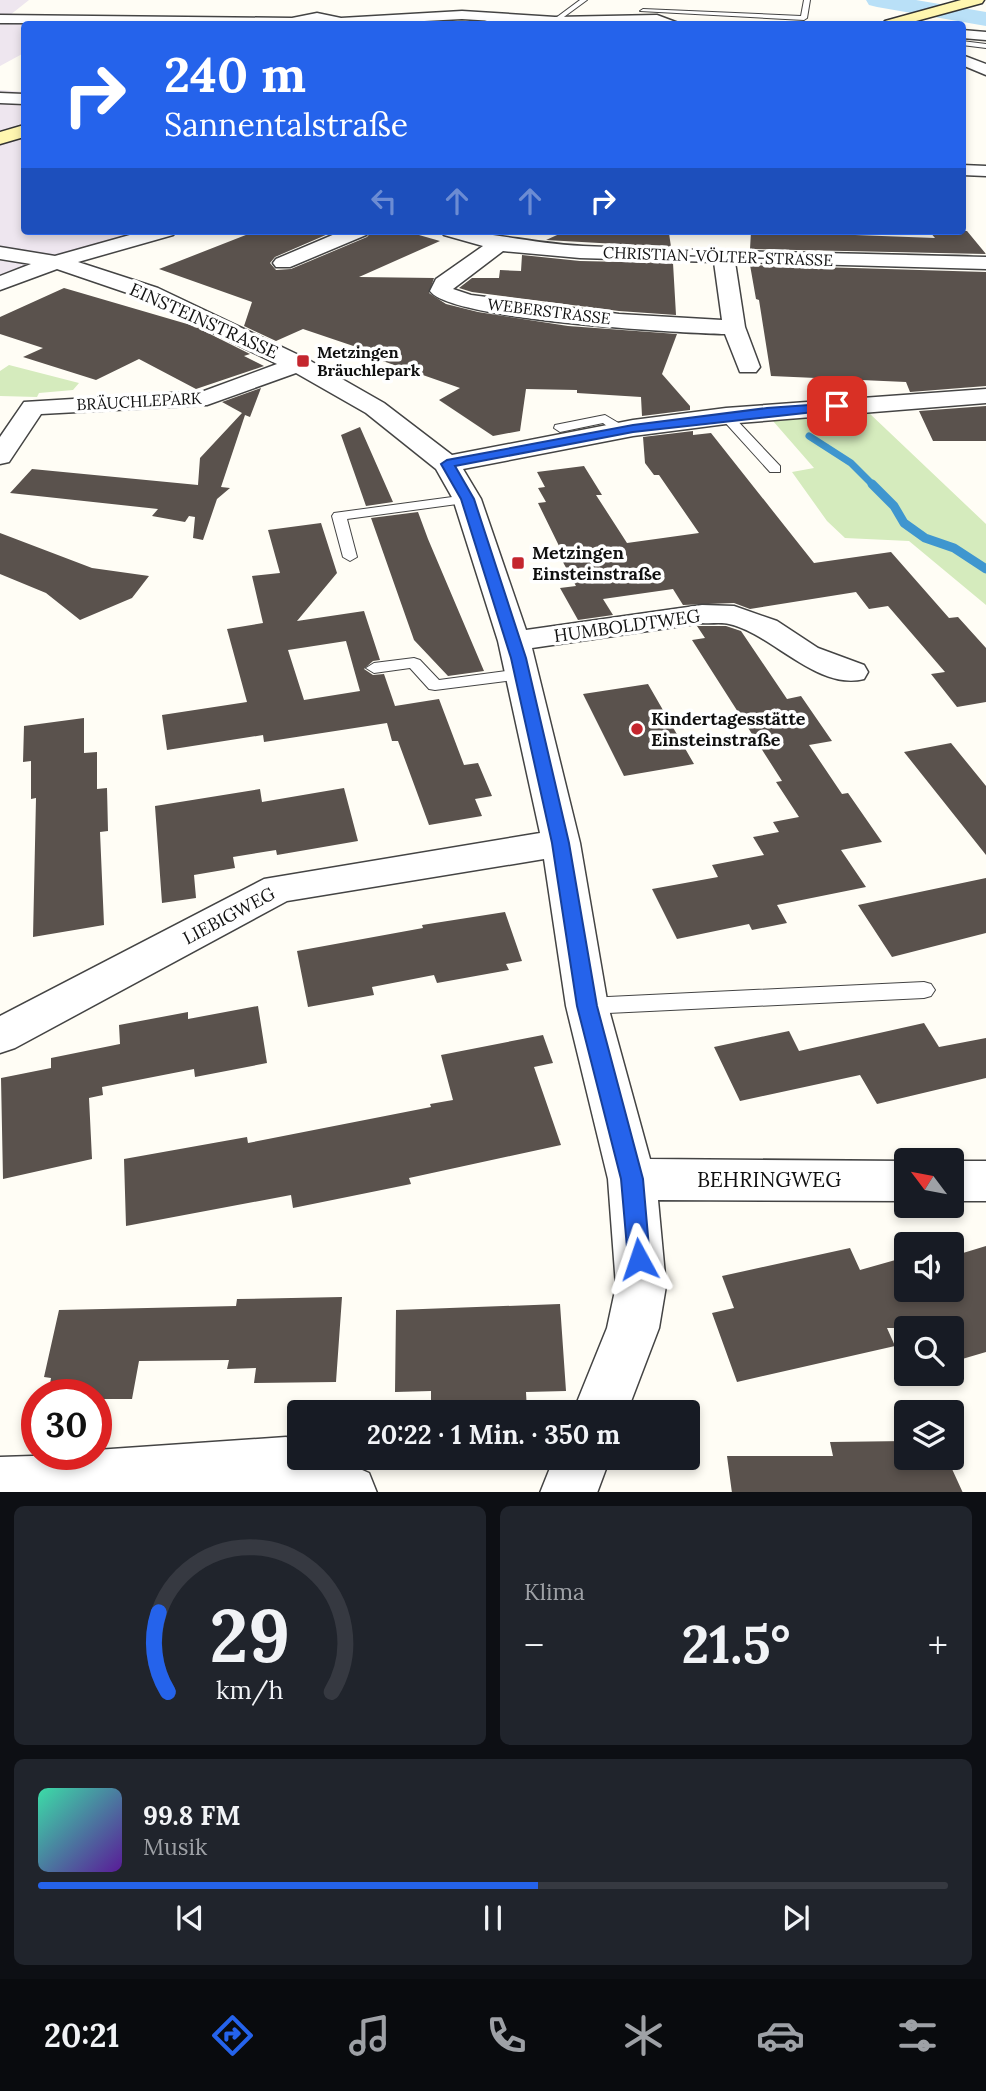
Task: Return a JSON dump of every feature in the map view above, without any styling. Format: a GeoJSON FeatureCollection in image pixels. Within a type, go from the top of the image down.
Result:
{"type":"FeatureCollection","features":[{"type":"Feature","properties":{"kind":"main road"},"geometry":{"type":"LineString","coordinates":[[902,21],[977,0]]}},
{"type":"Feature","properties":{"kind":"street"},"geometry":{"type":"LineString","coordinates":[[309,0],[319,17]]}},
{"type":"Feature","properties":{"kind":"street"},"geometry":{"type":"LineString","coordinates":[[369,21],[462,15],[480,21],[555,20],[646,14],[666,21]]}},
{"type":"Feature","properties":{"kind":"street"},"geometry":{"type":"LineString","coordinates":[[302,21],[319,17],[332,21]]}},
{"type":"Feature","properties":{"kind":"street"},"geometry":{"type":"LineString","coordinates":[[0,19],[71,21]]}},
{"type":"Feature","properties":{"kind":"street"},"geometry":{"type":"LineString","coordinates":[[966,34],[986,36]]}},
{"type":"Feature","properties":{"kind":"street"},"geometry":{"type":"LineString","coordinates":[[966,61],[986,70]]}},
{"type":"Feature","properties":{"kind":"street"},"geometry":{"type":"LineString","coordinates":[[966,170],[986,171]]}},
{"type":"Feature","properties":{"kind":"street"},"geometry":{"type":"LineString","coordinates":[[0,284],[56,262],[152,235]]}},
{"type":"Feature","properties":{"kind":"street"},"geometry":{"type":"LineString","coordinates":[[283,263],[350,235]]}},
{"type":"Feature","properties":{"kind":"street","name":"CHRISTIAN-VÖLTER-STRASSE"},"geometry":{"type":"LineString","coordinates":[[466,235],[499,244],[580,252],[986,262]]}},
{"type":"Feature","properties":{"kind":"street","name":"WEBERSTRASSE"},"geometry":{"type":"LineString","coordinates":[[499,244],[444,284],[441,291],[467,300],[571,316],[734,327]]}},
{"type":"Feature","properties":{"kind":"street","name":"EINSTEINSTRASSE"},"geometry":{"type":"LineString","coordinates":[[0,253],[56,262],[150,293],[299,364],[375,408],[447,464],[467,499],[518,658],[561,843],[587,1006],[632,1179],[641,1286],[633,1328],[605,1400]]}},
{"type":"Feature","properties":{"kind":"street"},"geometry":{"type":"LineString","coordinates":[[724,257],[734,327],[748,367]]}},
{"type":"Feature","properties":{"kind":"street","name":"BRÄUCHLEPARK"},"geometry":{"type":"LineString","coordinates":[[0,456],[33,407],[207,398],[299,364]]}},
{"type":"Feature","properties":{"kind":"street"},"geometry":{"type":"LineString","coordinates":[[447,464],[622,431],[726,416],[986,396]]}},
{"type":"Feature","properties":{"kind":"street","name":"HUMBOLDTWEG"},"geometry":{"type":"LineString","coordinates":[[518,658],[702,614],[734,615],[766,628],[807,655],[852,672]]}},
{"type":"Feature","properties":{"kind":"street","name":"LIEBIGWEG"},"geometry":{"type":"LineString","coordinates":[[0,1036],[278,889],[561,843]]}},
{"type":"Feature","properties":{"kind":"street","name":"BEHRINGWEG"},"geometry":{"type":"LineString","coordinates":[[632,1179],[894,1181]]}},
{"type":"Feature","properties":{"kind":"street"},"geometry":{"type":"LineString","coordinates":[[964,1181],[986,1181]]}},
{"type":"Feature","properties":{"kind":"street"},"geometry":{"type":"LineString","coordinates":[[0,1485],[286,1465],[347,1492]]}},
{"type":"Feature","properties":{"kind":"street"},"geometry":{"type":"LineString","coordinates":[[568,1492],[577,1470]]}},
{"type":"Feature","properties":{"kind":"lane"},"geometry":{"type":"LineString","coordinates":[[555,20],[584,0]]}},
{"type":"Feature","properties":{"kind":"lane"},"geometry":{"type":"LineString","coordinates":[[654,0],[646,14],[804,18],[807,0]]}},
{"type":"Feature","properties":{"kind":"lane"},"geometry":{"type":"LineString","coordinates":[[966,44],[986,46]]}},
{"type":"Feature","properties":{"kind":"lane"},"geometry":{"type":"LineString","coordinates":[[726,416],[775,469]]}},
{"type":"Feature","properties":{"kind":"lane"},"geometry":{"type":"LineString","coordinates":[[559,428],[605,419],[622,431]]}},
{"type":"Feature","properties":{"kind":"lane"},"geometry":{"type":"LineString","coordinates":[[350,556],[339,516],[467,499]]}},
{"type":"Feature","properties":{"kind":"lane"},"geometry":{"type":"LineString","coordinates":[[374,668],[414,663],[435,685],[518,658]]}},
{"type":"Feature","properties":{"kind":"lane"},"geometry":{"type":"LineString","coordinates":[[587,1006],[924,990]]}},
{"type":"Feature","properties":{"kind":"shaded area"},"geometry":{"type":"Polygon","coordinates":[[[0,0],[29,0],[5,19],[82,21],[21,21],[21,55],[0,66],[0,0]]]}},
{"type":"Feature","properties":{"kind":"shaded area"},"geometry":{"type":"Polygon","coordinates":[[[0,90],[21,92],[21,235],[132,235],[49,257],[0,277],[0,90]]]}},
{"type":"Feature","properties":{"kind":"green space"},"geometry":{"type":"Polygon","coordinates":[[[9,365],[79,383],[73,390],[39,393],[37,397],[0,396],[0,371],[9,365]]]}},
{"type":"Feature","properties":{"kind":"green space"},"geometry":{"type":"Polygon","coordinates":[[[868,412],[986,524],[986,605],[909,541],[845,538],[827,521],[792,472],[814,468],[773,421],[868,412]]]}},
{"type":"Feature","properties":{"kind":"building"},"geometry":{"type":"Polygon","coordinates":[[[967,231],[986,254],[750,249],[751,235],[935,238],[932,235],[966,235],[967,231]]]}},
{"type":"Feature","properties":{"kind":"building"},"geometry":{"type":"Polygon","coordinates":[[[246,235],[326,235],[275,257],[270,263],[276,270],[291,269],[369,235],[419,235],[440,241],[359,277],[434,278],[429,293],[446,304],[478,312],[568,326],[677,334],[662,374],[690,406],[690,410],[642,416],[641,397],[577,393],[577,390],[526,389],[520,431],[493,436],[439,400],[460,388],[377,359],[383,356],[303,329],[276,341],[244,326],[252,302],[159,269],[246,235]]]}},
{"type":"Feature","properties":{"kind":"building"},"geometry":{"type":"Polygon","coordinates":[[[557,235],[669,235],[671,247],[546,240],[557,235]]]}},
{"type":"Feature","properties":{"kind":"building"},"geometry":{"type":"Polygon","coordinates":[[[522,255],[580,261],[673,263],[676,315],[619,311],[472,292],[459,288],[472,278],[499,278],[500,270],[521,271],[522,255]]]}},
{"type":"Feature","properties":{"kind":"building"},"geometry":{"type":"Polygon","coordinates":[[[750,265],[986,272],[986,386],[910,392],[906,382],[771,376],[759,300],[756,299],[750,265]]]}},
{"type":"Feature","properties":{"kind":"building"},"geometry":{"type":"Polygon","coordinates":[[[64,288],[194,326],[250,354],[244,356],[264,366],[196,389],[139,359],[96,380],[23,357],[43,348],[0,334],[0,317],[64,288]]]}},
{"type":"Feature","properties":{"kind":"building"},"geometry":{"type":"Polygon","coordinates":[[[261,388],[250,417],[245,415],[221,487],[230,488],[217,499],[203,540],[193,538],[195,517],[189,516],[185,522],[152,516],[158,509],[10,493],[32,469],[198,485],[200,458],[242,413],[222,402],[261,388]]]}},
{"type":"Feature","properties":{"kind":"building"},"geometry":{"type":"Polygon","coordinates":[[[986,406],[986,441],[933,441],[919,411],[986,406]]]}},
{"type":"Feature","properties":{"kind":"building"},"geometry":{"type":"Polygon","coordinates":[[[360,427],[393,502],[366,506],[341,435],[360,427]]]}},
{"type":"Feature","properties":{"kind":"building"},"geometry":{"type":"Polygon","coordinates":[[[693,431],[693,435],[711,433],[814,563],[891,552],[949,618],[958,617],[986,648],[986,702],[957,707],[931,674],[945,672],[888,606],[869,609],[856,592],[750,609],[734,603],[683,605],[673,589],[603,599],[613,615],[578,620],[560,588],[576,586],[558,553],[562,552],[538,503],[546,502],[538,488],[545,487],[537,472],[584,466],[602,495],[596,495],[627,543],[699,533],[659,475],[654,475],[645,463],[643,437],[693,431]]]}},
{"type":"Feature","properties":{"kind":"building"},"geometry":{"type":"Polygon","coordinates":[[[418,512],[484,671],[448,676],[414,640],[371,518],[418,512]]]}},
{"type":"Feature","properties":{"kind":"building"},"geometry":{"type":"Polygon","coordinates":[[[321,523],[337,573],[297,621],[364,611],[380,660],[373,661],[364,669],[373,675],[384,674],[395,706],[439,699],[464,765],[478,763],[492,796],[475,799],[482,816],[429,825],[398,741],[392,741],[387,723],[264,742],[263,735],[167,750],[162,715],[247,702],[227,629],[263,623],[252,576],[280,573],[268,530],[321,523]],[[346,641],[288,650],[304,700],[360,691],[346,641]]]}},
{"type":"Feature","properties":{"kind":"building"},"geometry":{"type":"Polygon","coordinates":[[[0,533],[92,568],[149,576],[132,598],[80,620],[46,593],[0,574],[0,533]]]}},
{"type":"Feature","properties":{"kind":"building"},"geometry":{"type":"Polygon","coordinates":[[[697,626],[726,626],[741,631],[787,699],[801,696],[832,741],[809,745],[842,794],[848,793],[882,842],[841,850],[866,887],[777,905],[787,923],[752,930],[749,924],[677,939],[652,889],[718,877],[712,865],[764,855],[753,837],[779,832],[773,822],[799,817],[776,782],[782,781],[692,640],[705,638],[697,626]]]}},
{"type":"Feature","properties":{"kind":"building","name":"Kindertagesstätte Einsteinstraße"},"geometry":{"type":"Polygon","coordinates":[[[648,684],[694,764],[624,776],[583,694],[648,684]]]}},
{"type":"Feature","properties":{"kind":"building"},"geometry":{"type":"Polygon","coordinates":[[[84,718],[84,753],[97,752],[97,789],[107,788],[108,831],[100,832],[104,925],[33,937],[36,798],[31,799],[31,761],[23,762],[24,726],[84,718]]]}},
{"type":"Feature","properties":{"kind":"building"},"geometry":{"type":"Polygon","coordinates":[[[951,743],[986,786],[986,855],[904,752],[951,743]]]}},
{"type":"Feature","properties":{"kind":"building"},"geometry":{"type":"Polygon","coordinates":[[[344,788],[358,841],[277,855],[276,850],[233,857],[235,868],[194,875],[196,898],[162,903],[155,806],[260,789],[262,802],[344,788]]]}},
{"type":"Feature","properties":{"kind":"building"},"geometry":{"type":"Polygon","coordinates":[[[986,878],[986,933],[892,957],[858,905],[986,878]]]}},
{"type":"Feature","properties":{"kind":"building"},"geometry":{"type":"Polygon","coordinates":[[[505,912],[522,961],[506,964],[509,970],[437,983],[434,975],[372,987],[374,995],[308,1007],[297,951],[423,928],[422,925],[505,912]]]}},
{"type":"Feature","properties":{"kind":"building"},"geometry":{"type":"Polygon","coordinates":[[[258,1006],[267,1063],[195,1077],[194,1069],[102,1087],[103,1095],[89,1098],[92,1159],[3,1179],[1,1078],[51,1068],[51,1058],[120,1044],[119,1025],[188,1012],[188,1019],[258,1006]]]}},
{"type":"Feature","properties":{"kind":"building"},"geometry":{"type":"Polygon","coordinates":[[[924,1023],[939,1047],[986,1038],[986,1078],[877,1104],[860,1075],[740,1101],[714,1047],[789,1031],[799,1051],[924,1023]]]}},
{"type":"Feature","properties":{"kind":"building"},"geometry":{"type":"Polygon","coordinates":[[[543,1035],[553,1063],[534,1067],[561,1145],[409,1178],[411,1184],[293,1208],[291,1195],[126,1226],[124,1159],[247,1137],[248,1143],[431,1107],[430,1104],[453,1100],[441,1055],[543,1035]]]}},
{"type":"Feature","properties":{"kind":"building"},"geometry":{"type":"Polygon","coordinates":[[[986,1246],[986,1352],[964,1358],[964,1316],[894,1316],[894,1328],[887,1328],[894,1346],[737,1382],[712,1313],[734,1308],[722,1276],[850,1248],[860,1270],[894,1260],[894,1302],[964,1302],[964,1253],[986,1246]]]}},
{"type":"Feature","properties":{"kind":"building"},"geometry":{"type":"Polygon","coordinates":[[[342,1297],[336,1382],[254,1383],[256,1368],[227,1369],[229,1360],[139,1361],[132,1399],[112,1399],[112,1379],[44,1377],[59,1310],[236,1306],[237,1299],[342,1297]]]}},
{"type":"Feature","properties":{"kind":"building"},"geometry":{"type":"Polygon","coordinates":[[[560,1304],[566,1391],[526,1392],[526,1400],[431,1400],[431,1391],[395,1392],[396,1310],[560,1304]]]}},
{"type":"Feature","properties":{"kind":"building"},"geometry":{"type":"Polygon","coordinates":[[[894,1441],[894,1470],[952,1470],[963,1492],[732,1492],[727,1456],[833,1456],[830,1442],[894,1441]]]}},
{"type":"Feature","properties":{"kind":"waterway"},"geometry":{"type":"LineString","coordinates":[[877,0],[986,19]]}},
{"type":"Feature","properties":{"kind":"waterway"},"geometry":{"type":"LineString","coordinates":[[809,436],[851,463],[894,506],[904,523],[925,538],[954,548],[986,569]]}},
{"type":"Feature","properties":{"kind":"place","name":"Metzingen Bräuchlepark"},"geometry":{"type":"Point","coordinates":[303,361]}},
{"type":"Feature","properties":{"kind":"place","name":"Metzingen Einsteinstraße"},"geometry":{"type":"Point","coordinates":[518,563]}},
{"type":"Feature","properties":{"kind":"place","name":"Kindertagesstätte Einsteinstraße"},"geometry":{"type":"Point","coordinates":[637,729]}},
{"type":"Feature","properties":{"kind":"route"},"geometry":{"type":"LineString","coordinates":[[639,1259],[632,1179],[587,1006],[561,843],[514,641],[467,499],[447,464],[633,429],[726,416],[837,406]]}}]}
